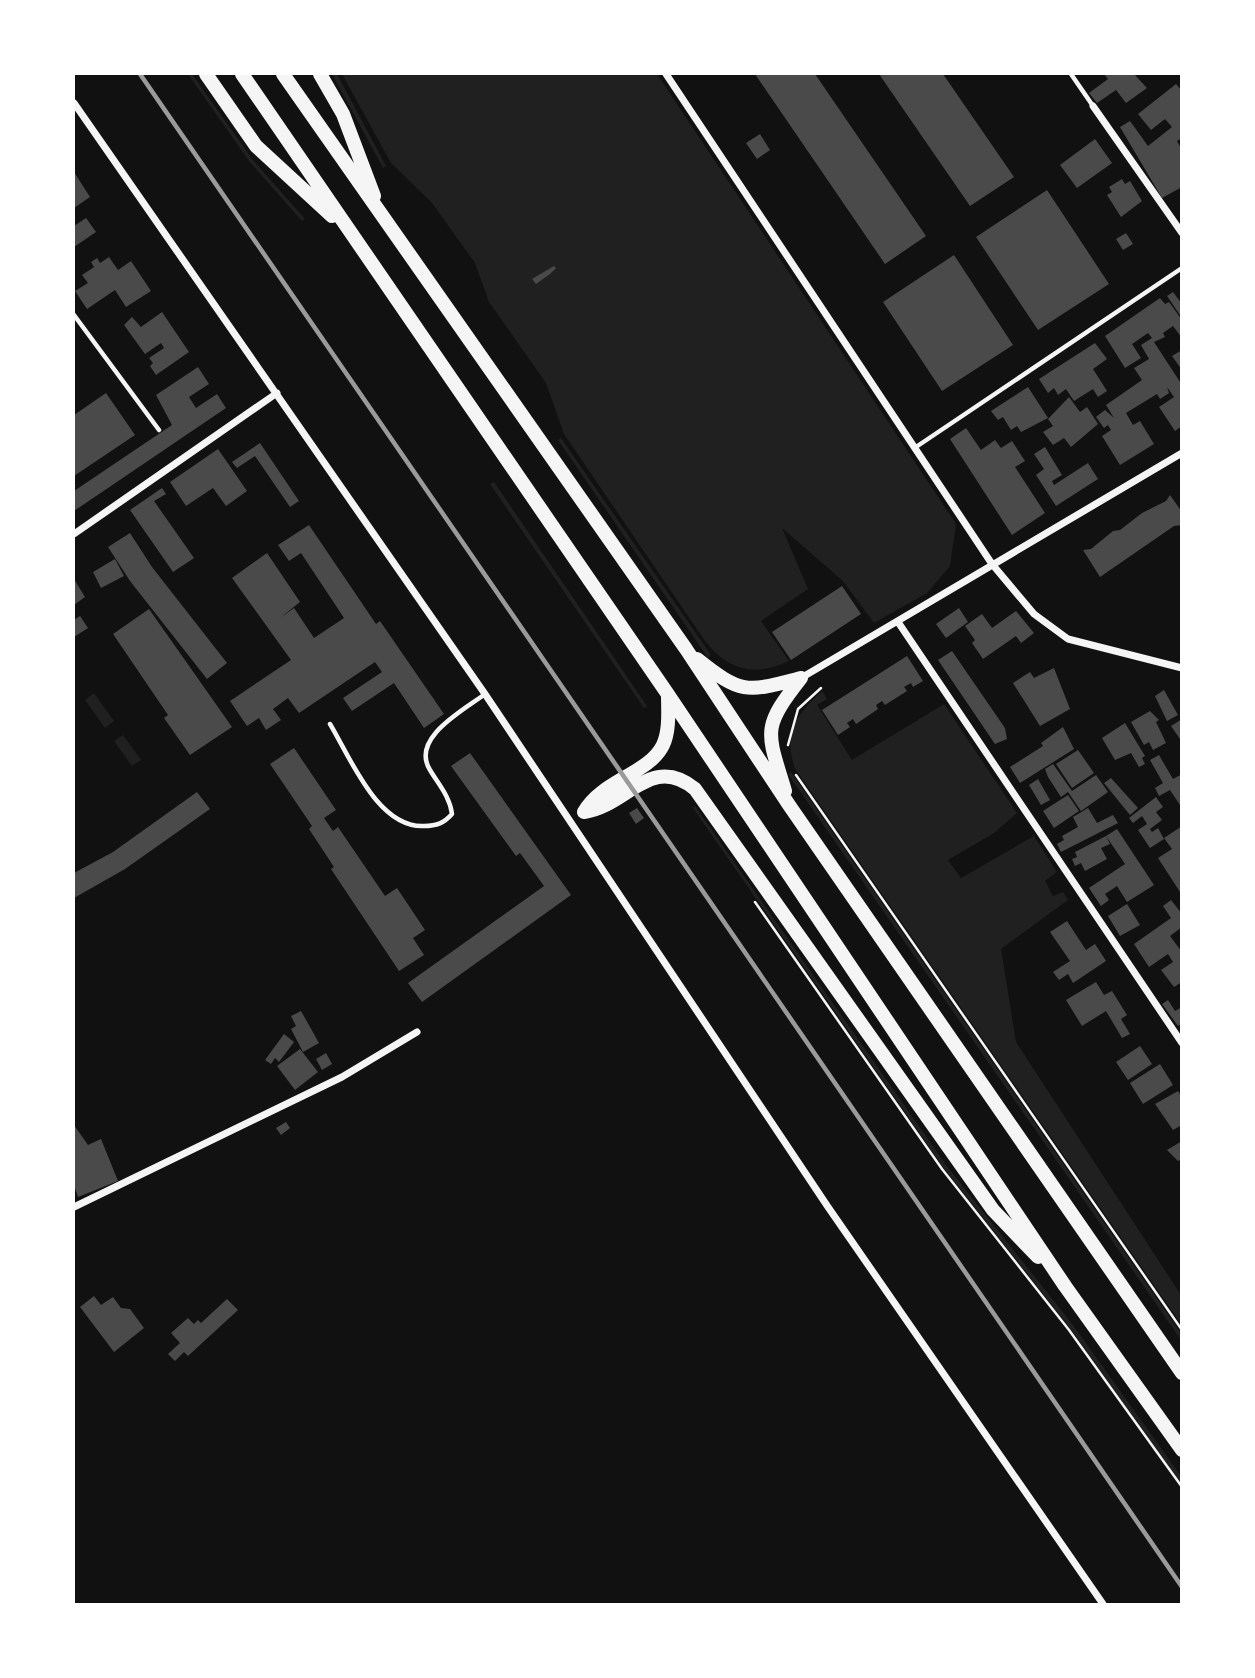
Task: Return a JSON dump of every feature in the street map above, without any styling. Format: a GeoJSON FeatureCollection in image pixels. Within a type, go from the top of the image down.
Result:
{"type":"FeatureCollection","features":[{"type":"Feature","properties":{"kind":"highway"},"geometry":{"type":"LineString","coordinates":[[206,74],[256,146],[350,232]]}},
{"type":"Feature","properties":{"kind":"highway"},"geometry":{"type":"LineString","coordinates":[[242,74],[667,693],[1065,1286],[1181,1450]]}},
{"type":"Feature","properties":{"kind":"highway"},"geometry":{"type":"LineString","coordinates":[[283,74],[686,649],[789,805],[1181,1373]]}},
{"type":"Feature","properties":{"kind":"highway"},"geometry":{"type":"LineString","coordinates":[[320,74],[343,114],[380,214]]}},
{"type":"Feature","properties":{"kind":"highway"},"geometry":{"type":"LineString","coordinates":[[686,649],[727,682],[743,688],[759,689],[801,678]]}},
{"type":"Feature","properties":{"kind":"highway"},"geometry":{"type":"LineString","coordinates":[[789,805],[769,727],[775,710],[801,678]]}},
{"type":"Feature","properties":{"kind":"highway"},"geometry":{"type":"LineString","coordinates":[[584,812],[592,797],[654,758],[664,744],[667,693]]}},
{"type":"Feature","properties":{"kind":"highway"},"geometry":{"type":"LineString","coordinates":[[584,812],[601,810],[647,780],[661,775],[685,781],[695,789],[993,1210],[1065,1286]]}},
{"type":"Feature","properties":{"kind":"street"},"geometry":{"type":"LineString","coordinates":[[666,74],[992,564],[1034,614],[1068,639],[1181,668]]}},
{"type":"Feature","properties":{"kind":"street"},"geometry":{"type":"LineString","coordinates":[[74,103],[485,694],[568,822],[828,1207],[1103,1605]]}},
{"type":"Feature","properties":{"kind":"street"},"geometry":{"type":"LineString","coordinates":[[1093,106],[1181,233]]}},
{"type":"Feature","properties":{"kind":"street"},"geometry":{"type":"LineString","coordinates":[[74,534],[277,394]]}},
{"type":"Feature","properties":{"kind":"street"},"geometry":{"type":"LineString","coordinates":[[801,678],[1181,453]]}},
{"type":"Feature","properties":{"kind":"street"},"geometry":{"type":"LineString","coordinates":[[898,622],[1181,1043]]}},
{"type":"Feature","properties":{"kind":"street"},"geometry":{"type":"LineString","coordinates":[[568,822],[584,812]]}},
{"type":"Feature","properties":{"kind":"street"},"geometry":{"type":"LineString","coordinates":[[74,1207],[342,1077],[417,1032]]}},
{"type":"Feature","properties":{"kind":"lane"},"geometry":{"type":"LineString","coordinates":[[1071,74],[1093,106]]}},
{"type":"Feature","properties":{"kind":"lane"},"geometry":{"type":"LineString","coordinates":[[916,447],[1181,268]]}},
{"type":"Feature","properties":{"kind":"lane"},"geometry":{"type":"LineString","coordinates":[[74,315],[159,430]]}},
{"type":"Feature","properties":{"kind":"lane"},"geometry":{"type":"LineString","coordinates":[[330,724],[382,809],[399,823],[431,826],[445,822],[452,814],[450,801],[427,766],[426,748],[433,734],[485,694]]}},
{"type":"Feature","properties":{"kind":"path"},"geometry":{"type":"LineString","coordinates":[[788,746],[798,709],[821,688]]}},
{"type":"Feature","properties":{"kind":"path"},"geometry":{"type":"LineString","coordinates":[[793,769],[1181,1330]]}},
{"type":"Feature","properties":{"kind":"shaded area"},"geometry":{"type":"Polygon","coordinates":[[[188,74],[192,74],[252,159],[305,219],[302,221],[249,161],[188,74]]]}},
{"type":"Feature","properties":{"kind":"shaded area"},"geometry":{"type":"Polygon","coordinates":[[[332,74],[337,74],[386,166],[383,168],[332,74]]]}},
{"type":"Feature","properties":{"kind":"shaded area"},"geometry":{"type":"Polygon","coordinates":[[[342,74],[657,74],[956,524],[950,566],[927,593],[874,623],[843,581],[782,528],[808,589],[761,621],[789,661],[754,670],[733,665],[723,659],[705,641],[564,434],[546,383],[489,302],[475,263],[432,203],[391,163],[342,74]]]}},
{"type":"Feature","properties":{"kind":"shaded area"},"geometry":{"type":"Polygon","coordinates":[[[561,438],[711,655],[708,658],[558,440],[561,438]]]}},
{"type":"Feature","properties":{"kind":"shaded area"},"geometry":{"type":"Polygon","coordinates":[[[494,482],[647,706],[644,708],[490,484],[494,482]]]}},
{"type":"Feature","properties":{"kind":"shaded area"},"geometry":{"type":"Polygon","coordinates":[[[822,691],[827,699],[817,705],[852,760],[944,704],[1017,813],[994,833],[948,860],[961,878],[1034,836],[1057,872],[1045,881],[1053,896],[1063,892],[1068,900],[1001,949],[1016,1042],[1181,1295],[1181,1324],[795,769],[791,745],[794,726],[805,708],[822,691]]]}},
{"type":"Feature","properties":{"kind":"shaded area"},"geometry":{"type":"Polygon","coordinates":[[[94,693],[114,721],[105,728],[85,700],[94,693]]]}},
{"type":"Feature","properties":{"kind":"shaded area"},"geometry":{"type":"Polygon","coordinates":[[[123,735],[141,760],[132,766],[114,741],[123,735]]]}},
{"type":"Feature","properties":{"kind":"shaded area"},"geometry":{"type":"Polygon","coordinates":[[[791,772],[1181,1333],[1181,1340],[788,774],[791,772]]]}},
{"type":"Feature","properties":{"kind":"shaded area"},"geometry":{"type":"Polygon","coordinates":[[[695,806],[946,1165],[1073,1325],[1181,1476],[1181,1484],[1070,1328],[943,1167],[693,808],[695,806]]]}},
{"type":"Feature","properties":{"kind":"building"},"geometry":{"type":"Polygon","coordinates":[[[755,74],[815,74],[926,236],[885,264],[755,74]]]}},
{"type":"Feature","properties":{"kind":"building"},"geometry":{"type":"Polygon","coordinates":[[[879,74],[943,74],[1014,177],[970,206],[879,74]]]}},
{"type":"Feature","properties":{"kind":"building"},"geometry":{"type":"Polygon","coordinates":[[[1104,74],[1134,74],[1147,88],[1126,103],[1116,90],[1097,103],[1089,93],[1108,79],[1104,74]]]}},
{"type":"Feature","properties":{"kind":"building"},"geometry":{"type":"Polygon","coordinates":[[[1176,84],[1182,91],[1182,138],[1177,141],[1182,150],[1182,187],[1162,198],[1120,127],[1130,121],[1148,146],[1172,127],[1165,119],[1151,130],[1138,114],[1176,84]]]}},
{"type":"Feature","properties":{"kind":"building"},"geometry":{"type":"Polygon","coordinates":[[[760,134],[770,150],[757,159],[746,143],[760,134]]]}},
{"type":"Feature","properties":{"kind":"building"},"geometry":{"type":"Polygon","coordinates":[[[1095,139],[1112,163],[1077,188],[1060,165],[1095,139]]]}},
{"type":"Feature","properties":{"kind":"building"},"geometry":{"type":"Polygon","coordinates":[[[74,172],[90,197],[74,208],[74,172]]]}},
{"type":"Feature","properties":{"kind":"building"},"geometry":{"type":"Polygon","coordinates":[[[1122,179],[1125,184],[1130,181],[1142,201],[1121,217],[1107,195],[1112,192],[1109,187],[1122,179]]]}},
{"type":"Feature","properties":{"kind":"building"},"geometry":{"type":"Polygon","coordinates":[[[1047,190],[1109,284],[1038,330],[976,237],[1047,190]]]}},
{"type":"Feature","properties":{"kind":"building"},"geometry":{"type":"Polygon","coordinates":[[[86,218],[96,232],[74,247],[74,226],[86,218]]]}},
{"type":"Feature","properties":{"kind":"building"},"geometry":{"type":"Polygon","coordinates":[[[1126,233],[1133,244],[1123,250],[1116,239],[1126,233]]]}},
{"type":"Feature","properties":{"kind":"building"},"geometry":{"type":"Polygon","coordinates":[[[954,255],[1013,345],[942,391],[883,302],[954,255]]]}},
{"type":"Feature","properties":{"kind":"building"},"geometry":{"type":"Polygon","coordinates":[[[109,257],[118,270],[131,261],[151,291],[126,307],[115,290],[87,309],[75,291],[88,283],[82,275],[94,267],[91,262],[97,258],[100,263],[109,257]]]}},
{"type":"Feature","properties":{"kind":"building"},"geometry":{"type":"Polygon","coordinates":[[[554,266],[556,268],[536,284],[532,279],[554,266]]]}},
{"type":"Feature","properties":{"kind":"building"},"geometry":{"type":"Polygon","coordinates":[[[1173,292],[1182,304],[1182,318],[1167,296],[1173,292]]]}},
{"type":"Feature","properties":{"kind":"building"},"geometry":{"type":"Polygon","coordinates":[[[1160,298],[1165,304],[1169,302],[1182,320],[1182,338],[1173,326],[1163,333],[1165,337],[1154,342],[1182,385],[1182,426],[1175,431],[1159,407],[1174,397],[1167,387],[1169,393],[1160,399],[1157,394],[1126,413],[1133,425],[1140,421],[1154,444],[1120,465],[1102,436],[1111,430],[1108,425],[1104,428],[1096,417],[1105,410],[1114,418],[1106,405],[1142,380],[1134,368],[1149,359],[1141,345],[1152,338],[1148,333],[1132,344],[1141,358],[1125,368],[1105,336],[1160,298]]]}},
{"type":"Feature","properties":{"kind":"building"},"geometry":{"type":"Polygon","coordinates":[[[162,312],[189,352],[156,375],[150,366],[153,363],[149,358],[164,348],[161,343],[145,354],[124,325],[132,317],[141,327],[162,312]]]}},
{"type":"Feature","properties":{"kind":"building"},"geometry":{"type":"Polygon","coordinates":[[[1095,343],[1107,359],[1093,369],[1107,391],[1098,397],[1093,389],[1074,401],[1066,389],[1058,395],[1054,388],[1048,393],[1039,379],[1095,343]]]}},
{"type":"Feature","properties":{"kind":"building"},"geometry":{"type":"Polygon","coordinates":[[[1182,350],[1182,370],[1172,356],[1182,350]]]}},
{"type":"Feature","properties":{"kind":"building"},"geometry":{"type":"Polygon","coordinates":[[[198,367],[209,384],[189,397],[196,408],[217,394],[226,408],[74,511],[74,491],[172,425],[156,395],[198,367]]]}},
{"type":"Feature","properties":{"kind":"building"},"geometry":{"type":"Polygon","coordinates":[[[1028,387],[1048,418],[1021,432],[1017,426],[1011,430],[1003,417],[998,420],[991,411],[1028,387]]]}},
{"type":"Feature","properties":{"kind":"building"},"geometry":{"type":"Polygon","coordinates":[[[106,393],[135,435],[74,476],[74,415],[106,393]]]}},
{"type":"Feature","properties":{"kind":"building"},"geometry":{"type":"Polygon","coordinates":[[[1069,397],[1080,412],[1087,407],[1098,424],[1071,447],[1064,438],[1053,445],[1043,432],[1053,426],[1048,419],[1069,397]]]}},
{"type":"Feature","properties":{"kind":"building"},"geometry":{"type":"Polygon","coordinates":[[[966,428],[981,450],[995,440],[1001,448],[1012,441],[1025,461],[1015,467],[1045,513],[1012,535],[950,439],[966,428]]]}},
{"type":"Feature","properties":{"kind":"building"},"geometry":{"type":"Polygon","coordinates":[[[260,443],[299,501],[290,507],[255,456],[237,468],[232,462],[260,443]]]}},
{"type":"Feature","properties":{"kind":"building"},"geometry":{"type":"Polygon","coordinates":[[[1045,447],[1062,475],[1052,481],[1054,485],[1088,463],[1098,479],[1056,506],[1036,475],[1044,469],[1034,454],[1045,447]]]}},
{"type":"Feature","properties":{"kind":"building"},"geometry":{"type":"Polygon","coordinates":[[[218,449],[247,491],[226,506],[213,488],[186,506],[170,482],[218,449]]]}},
{"type":"Feature","properties":{"kind":"building"},"geometry":{"type":"Polygon","coordinates":[[[162,488],[166,494],[154,501],[194,558],[173,572],[130,510],[162,488]]]}},
{"type":"Feature","properties":{"kind":"building"},"geometry":{"type":"Polygon","coordinates":[[[1170,495],[1182,512],[1182,525],[1174,526],[1100,577],[1083,550],[1091,549],[1113,531],[1120,530],[1142,513],[1166,501],[1170,495]]]}},
{"type":"Feature","properties":{"kind":"building"},"geometry":{"type":"Polygon","coordinates":[[[309,525],[376,624],[380,621],[444,714],[424,728],[394,683],[352,711],[343,698],[382,672],[375,662],[299,713],[288,698],[273,709],[281,720],[266,730],[259,718],[247,726],[230,701],[291,660],[232,578],[267,553],[300,602],[280,618],[294,608],[314,638],[344,618],[301,553],[289,561],[278,545],[309,525]]]}},
{"type":"Feature","properties":{"kind":"building"},"geometry":{"type":"Polygon","coordinates":[[[130,533],[152,567],[227,663],[207,679],[130,581],[108,547],[130,533]]]}},
{"type":"Feature","properties":{"kind":"building"},"geometry":{"type":"Polygon","coordinates":[[[115,559],[124,576],[101,588],[93,572],[115,559]]]}},
{"type":"Feature","properties":{"kind":"building"},"geometry":{"type":"Polygon","coordinates":[[[74,579],[85,597],[74,605],[74,579]]]}},
{"type":"Feature","properties":{"kind":"building"},"geometry":{"type":"Polygon","coordinates":[[[842,586],[861,614],[791,660],[772,632],[842,586]]]}},
{"type":"Feature","properties":{"kind":"building"},"geometry":{"type":"Polygon","coordinates":[[[959,608],[968,622],[946,638],[936,624],[959,608]]]}},
{"type":"Feature","properties":{"kind":"building"},"geometry":{"type":"Polygon","coordinates":[[[149,609],[232,727],[190,755],[164,718],[168,715],[113,634],[149,609]]]}},
{"type":"Feature","properties":{"kind":"building"},"geometry":{"type":"Polygon","coordinates":[[[1016,611],[1034,633],[1021,643],[1016,636],[983,659],[965,626],[982,614],[992,628],[1016,611]]]}},
{"type":"Feature","properties":{"kind":"building"},"geometry":{"type":"Polygon","coordinates":[[[80,616],[88,628],[74,637],[74,620],[80,616]]]}},
{"type":"Feature","properties":{"kind":"building"},"geometry":{"type":"Polygon","coordinates":[[[952,651],[1005,728],[1007,739],[995,744],[938,660],[952,651]]]}},
{"type":"Feature","properties":{"kind":"building"},"geometry":{"type":"Polygon","coordinates":[[[907,656],[923,681],[913,687],[911,683],[904,687],[907,691],[885,705],[882,701],[876,705],[878,709],[856,724],[853,719],[847,723],[850,727],[838,735],[822,710],[907,656]]]}},
{"type":"Feature","properties":{"kind":"building"},"geometry":{"type":"Polygon","coordinates":[[[1054,668],[1070,709],[1040,726],[1013,683],[1030,672],[1034,678],[1054,668]]]}},
{"type":"Feature","properties":{"kind":"building"},"geometry":{"type":"Polygon","coordinates":[[[1164,690],[1178,715],[1167,721],[1155,696],[1164,690]]]}},
{"type":"Feature","properties":{"kind":"building"},"geometry":{"type":"Polygon","coordinates":[[[1150,711],[1159,720],[1156,722],[1166,743],[1153,750],[1149,742],[1144,745],[1131,722],[1150,711]]]}},
{"type":"Feature","properties":{"kind":"building"},"geometry":{"type":"Polygon","coordinates":[[[1182,719],[1182,742],[1171,726],[1182,719]]]}},
{"type":"Feature","properties":{"kind":"building"},"geometry":{"type":"Polygon","coordinates":[[[1125,723],[1145,756],[1142,758],[1145,764],[1139,767],[1131,753],[1115,760],[1102,738],[1125,723]]]}},
{"type":"Feature","properties":{"kind":"building"},"geometry":{"type":"Polygon","coordinates":[[[1063,727],[1074,749],[1020,783],[1010,767],[1043,746],[1041,743],[1063,727]]]}},
{"type":"Feature","properties":{"kind":"building"},"geometry":{"type":"Polygon","coordinates":[[[294,748],[336,810],[324,818],[333,831],[338,827],[385,896],[397,888],[425,930],[413,938],[424,955],[399,971],[331,869],[334,867],[309,829],[312,826],[270,764],[294,748]]]}},
{"type":"Feature","properties":{"kind":"building"},"geometry":{"type":"Polygon","coordinates":[[[1078,750],[1094,773],[1072,788],[1056,764],[1078,750]]]}},
{"type":"Feature","properties":{"kind":"building"},"geometry":{"type":"Polygon","coordinates":[[[470,753],[571,895],[422,1002],[408,983],[544,886],[520,853],[516,856],[451,766],[470,753]]]}},
{"type":"Feature","properties":{"kind":"building"},"geometry":{"type":"Polygon","coordinates":[[[1159,755],[1173,779],[1182,774],[1182,808],[1170,790],[1159,796],[1155,788],[1163,783],[1150,760],[1159,755]]]}},
{"type":"Feature","properties":{"kind":"building"},"geometry":{"type":"Polygon","coordinates":[[[1053,764],[1072,791],[1096,775],[1108,792],[1081,811],[1068,792],[1061,797],[1048,777],[1045,769],[1053,764]]]}},
{"type":"Feature","properties":{"kind":"building"},"geometry":{"type":"Polygon","coordinates":[[[1111,778],[1138,808],[1130,815],[1104,783],[1111,778]]]}},
{"type":"Feature","properties":{"kind":"building"},"geometry":{"type":"Polygon","coordinates":[[[1038,779],[1050,800],[1041,805],[1029,785],[1038,779]]]}},
{"type":"Feature","properties":{"kind":"building"},"geometry":{"type":"Polygon","coordinates":[[[197,792],[210,809],[125,869],[74,898],[74,873],[113,852],[197,792]]]}},
{"type":"Feature","properties":{"kind":"building"},"geometry":{"type":"Polygon","coordinates":[[[1068,795],[1079,811],[1054,828],[1043,811],[1068,795]]]}},
{"type":"Feature","properties":{"kind":"building"},"geometry":{"type":"Polygon","coordinates":[[[1156,797],[1163,807],[1156,812],[1162,820],[1150,829],[1152,832],[1158,828],[1164,839],[1150,848],[1138,830],[1147,824],[1142,816],[1133,823],[1129,818],[1156,797]]]}},
{"type":"Feature","properties":{"kind":"building"},"geometry":{"type":"Polygon","coordinates":[[[637,808],[644,818],[636,824],[629,813],[637,808]]]}},
{"type":"Feature","properties":{"kind":"building"},"geometry":{"type":"Polygon","coordinates":[[[1088,808],[1097,823],[1113,815],[1118,823],[1061,852],[1057,844],[1064,840],[1062,836],[1078,827],[1073,817],[1088,808]]]}},
{"type":"Feature","properties":{"kind":"building"},"geometry":{"type":"Polygon","coordinates":[[[1182,826],[1182,895],[1158,858],[1172,849],[1164,838],[1182,826]]]}},
{"type":"Feature","properties":{"kind":"building"},"geometry":{"type":"Polygon","coordinates":[[[1117,829],[1154,885],[1127,902],[1117,886],[1105,894],[1109,900],[1101,906],[1089,888],[1125,864],[1106,836],[1117,829]]]}},
{"type":"Feature","properties":{"kind":"building"},"geometry":{"type":"Polygon","coordinates":[[[1106,836],[1110,844],[1101,848],[1107,859],[1085,871],[1081,863],[1075,866],[1072,859],[1077,857],[1075,852],[1106,836]]]}},
{"type":"Feature","properties":{"kind":"building"},"geometry":{"type":"Polygon","coordinates":[[[1171,900],[1182,914],[1182,927],[1170,936],[1182,952],[1182,982],[1174,987],[1161,970],[1173,962],[1168,954],[1149,967],[1134,944],[1171,918],[1163,906],[1171,900]]]}},
{"type":"Feature","properties":{"kind":"building"},"geometry":{"type":"Polygon","coordinates":[[[1127,904],[1140,925],[1120,936],[1108,916],[1127,904]]]}},
{"type":"Feature","properties":{"kind":"building"},"geometry":{"type":"Polygon","coordinates":[[[1067,921],[1086,950],[1095,944],[1106,961],[1073,983],[1068,974],[1059,980],[1053,972],[1070,961],[1050,932],[1067,921]]]}},
{"type":"Feature","properties":{"kind":"building"},"geometry":{"type":"Polygon","coordinates":[[[1096,982],[1104,995],[1112,991],[1127,1015],[1121,1019],[1130,1034],[1122,1038],[1106,1011],[1082,1026],[1066,1000],[1096,982]]]}},
{"type":"Feature","properties":{"kind":"building"},"geometry":{"type":"Polygon","coordinates":[[[1168,1000],[1175,1011],[1182,1007],[1182,1023],[1178,1026],[1162,1004],[1168,1000]]]}},
{"type":"Feature","properties":{"kind":"building"},"geometry":{"type":"Polygon","coordinates":[[[301,1011],[319,1043],[303,1052],[291,1029],[296,1026],[291,1016],[301,1011]]]}},
{"type":"Feature","properties":{"kind":"building"},"geometry":{"type":"Polygon","coordinates":[[[284,1034],[294,1042],[279,1062],[275,1058],[271,1064],[265,1060],[284,1034]]]}},
{"type":"Feature","properties":{"kind":"building"},"geometry":{"type":"Polygon","coordinates":[[[1140,1046],[1152,1064],[1128,1080],[1116,1062],[1140,1046]]]}},
{"type":"Feature","properties":{"kind":"building"},"geometry":{"type":"Polygon","coordinates":[[[300,1049],[318,1072],[295,1090],[277,1066],[300,1049]]]}},
{"type":"Feature","properties":{"kind":"building"},"geometry":{"type":"Polygon","coordinates":[[[326,1053],[332,1064],[322,1070],[316,1059],[326,1053]]]}},
{"type":"Feature","properties":{"kind":"building"},"geometry":{"type":"Polygon","coordinates":[[[1160,1064],[1173,1085],[1143,1104],[1130,1083],[1160,1064]]]}},
{"type":"Feature","properties":{"kind":"building"},"geometry":{"type":"Polygon","coordinates":[[[1178,1091],[1182,1097],[1182,1125],[1173,1130],[1155,1104],[1178,1091]]]}},
{"type":"Feature","properties":{"kind":"building"},"geometry":{"type":"Polygon","coordinates":[[[286,1122],[290,1128],[281,1135],[276,1128],[286,1122]]]}},
{"type":"Feature","properties":{"kind":"building"},"geometry":{"type":"Polygon","coordinates":[[[74,1125],[88,1145],[101,1139],[118,1181],[78,1197],[74,1185],[74,1125]]]}},
{"type":"Feature","properties":{"kind":"building"},"geometry":{"type":"Polygon","coordinates":[[[1182,1141],[1182,1159],[1178,1161],[1167,1150],[1182,1141]]]}},
{"type":"Feature","properties":{"kind":"building"},"geometry":{"type":"Polygon","coordinates":[[[94,1296],[101,1305],[113,1297],[121,1308],[130,1309],[144,1328],[114,1352],[80,1307],[94,1296]]]}},
{"type":"Feature","properties":{"kind":"building"},"geometry":{"type":"Polygon","coordinates":[[[227,1299],[238,1310],[188,1356],[184,1352],[175,1361],[168,1354],[180,1343],[171,1333],[188,1318],[194,1324],[198,1320],[201,1323],[227,1299]]]}},
{"type":"Feature","properties":{"kind":"railway"},"geometry":{"type":"LineString","coordinates":[[140,74],[1182,1587]]}}]}
